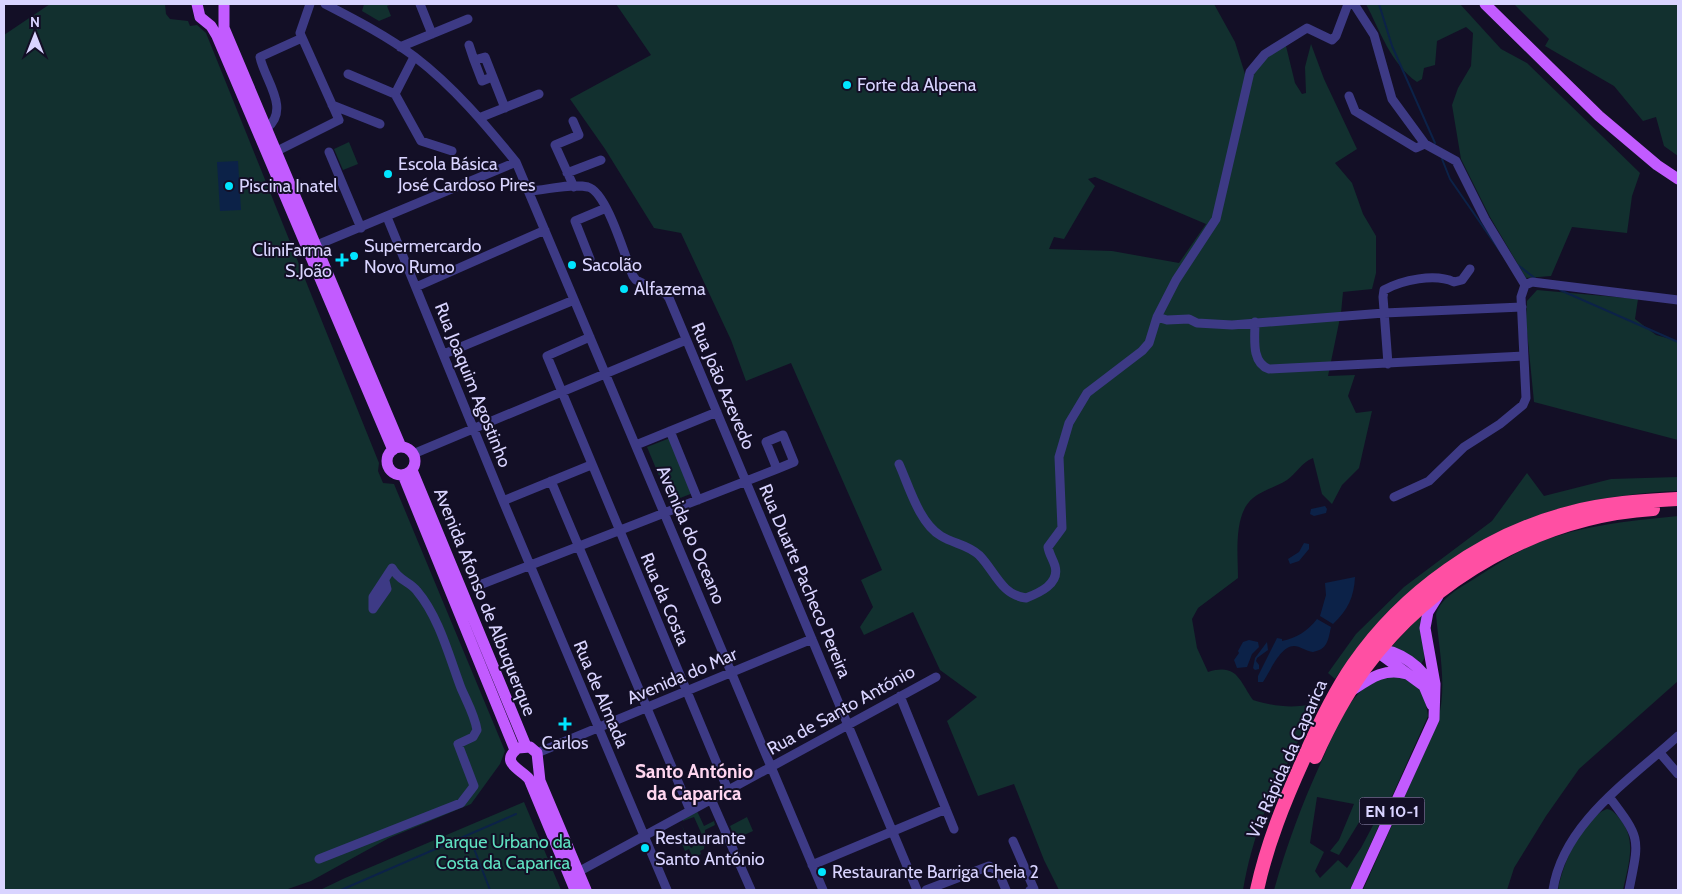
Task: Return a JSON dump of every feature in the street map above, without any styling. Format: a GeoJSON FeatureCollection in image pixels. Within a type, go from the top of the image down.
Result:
{"type":"FeatureCollection","features":[{"type":"Feature","properties":{"kind":"highway","name":"Via Rápida da Caparica"},"geometry":{"type":"LineString","coordinates":[[1257,890],[1270,840],[1283,804],[1333,698],[1353,664],[1388,622],[1428,585],[1459,563],[1522,529],[1568,513],[1601,506],[1678,499]]}},
{"type":"Feature","properties":{"kind":"highway","name":"Via Rápida da Caparica"},"geometry":{"type":"LineString","coordinates":[[1267,890],[1275,854],[1289,815],[1329,727],[1349,692],[1383,654],[1410,617],[1442,591],[1484,562],[1540,535],[1604,516],[1638,510],[1678,508]]}},
{"type":"Feature","properties":{"kind":"main road","name":"Avenida Afonso de Albuquerque"},"geometry":{"type":"LineString","coordinates":[[197,4],[198,14],[214,29],[397,448]]}},
{"type":"Feature","properties":{"kind":"main road"},"geometry":{"type":"LineString","coordinates":[[1485,4],[1599,116],[1657,165],[1678,179]]}},
{"type":"Feature","properties":{"kind":"main road","name":"Avenida Afonso de Albuquerque"},"geometry":{"type":"LineString","coordinates":[[203,20],[216,22],[224,8]]}},
{"type":"Feature","properties":{"kind":"main road","name":"Avenida Afonso de Albuquerque"},"geometry":{"type":"LineString","coordinates":[[224,8],[224,28],[317,245],[397,448]]}},
{"type":"Feature","properties":{"kind":"main road"},"geometry":{"type":"LineString","coordinates":[[397,448],[413,454]]}},
{"type":"Feature","properties":{"kind":"main road","name":"Avenida Afonso de Albuquerque"},"geometry":{"type":"LineString","coordinates":[[397,448],[388,458],[388,467],[394,473],[408,473],[414,466],[413,454]]}},
{"type":"Feature","properties":{"kind":"main road","name":"Avenida Afonso de Albuquerque"},"geometry":{"type":"LineString","coordinates":[[408,473],[521,748],[512,762],[516,770],[524,773],[530,782],[575,890]]}},
{"type":"Feature","properties":{"kind":"main road","name":"EN 10-1"},"geometry":{"type":"LineString","coordinates":[[1356,890],[1430,732],[1436,707],[1435,684],[1428,649],[1426,620],[1442,591]]}},
{"type":"Feature","properties":{"kind":"main road"},"geometry":{"type":"LineString","coordinates":[[1353,664],[1366,652],[1383,654],[1380,640],[1388,622]]}},
{"type":"Feature","properties":{"kind":"main road","name":"EN 10-1"},"geometry":{"type":"LineString","coordinates":[[1417,674],[1426,661],[1428,649]]}},
{"type":"Feature","properties":{"kind":"main road","name":"EN 10-1"},"geometry":{"type":"LineString","coordinates":[[1383,654],[1397,654],[1432,687],[1436,707]]}},
{"type":"Feature","properties":{"kind":"main road"},"geometry":{"type":"LineString","coordinates":[[1349,692],[1370,677],[1384,672],[1417,674]]}},
{"type":"Feature","properties":{"kind":"main road","name":"EN 10-1"},"geometry":{"type":"LineString","coordinates":[[1417,674],[1428,690],[1432,703],[1433,718],[1430,732]]}},
{"type":"Feature","properties":{"kind":"main road"},"geometry":{"type":"LineString","coordinates":[[521,748],[537,758]]}},
{"type":"Feature","properties":{"kind":"main road"},"geometry":{"type":"LineString","coordinates":[[524,773],[534,769],[537,758]]}},
{"type":"Feature","properties":{"kind":"main road"},"geometry":{"type":"LineString","coordinates":[[537,758],[540,781],[586,890]]}},
{"type":"Feature","properties":{"kind":"street"},"geometry":{"type":"LineString","coordinates":[[277,151],[339,120],[300,33],[310,4]]}},
{"type":"Feature","properties":{"kind":"street","name":"Avenida do Oceano"},"geometry":{"type":"LineString","coordinates":[[325,4],[414,57],[449,86],[480,118],[516,162],[823,890]]}},
{"type":"Feature","properties":{"kind":"street"},"geometry":{"type":"LineString","coordinates":[[420,4],[432,34]]}},
{"type":"Feature","properties":{"kind":"street"},"geometry":{"type":"LineString","coordinates":[[899,464],[924,518],[942,537],[965,545],[978,554],[1007,591],[1026,598],[1050,585],[1055,576],[1056,567],[1048,547],[1062,528],[1059,458],[1069,422],[1087,392],[1142,351],[1149,343],[1158,317],[1176,280],[1216,219],[1250,72],[1265,54],[1306,28],[1332,40],[1336,36],[1348,4]]}},
{"type":"Feature","properties":{"kind":"street"},"geometry":{"type":"LineString","coordinates":[[1354,4],[1374,35],[1392,99],[1426,144],[1456,160],[1484,219],[1525,285]]}},
{"type":"Feature","properties":{"kind":"street"},"geometry":{"type":"LineString","coordinates":[[400,47],[468,19]]}},
{"type":"Feature","properties":{"kind":"street"},"geometry":{"type":"LineString","coordinates":[[267,128],[276,118],[277,107],[260,58],[302,38]]}},
{"type":"Feature","properties":{"kind":"street"},"geometry":{"type":"LineString","coordinates":[[469,45],[474,60],[485,57],[505,108]]}},
{"type":"Feature","properties":{"kind":"street"},"geometry":{"type":"LineString","coordinates":[[395,94],[414,57]]}},
{"type":"Feature","properties":{"kind":"street"},"geometry":{"type":"LineString","coordinates":[[348,74],[395,94],[421,141],[452,151]]}},
{"type":"Feature","properties":{"kind":"street"},"geometry":{"type":"LineString","coordinates":[[480,118],[539,94]]}},
{"type":"Feature","properties":{"kind":"street"},"geometry":{"type":"LineString","coordinates":[[1349,96],[1355,111],[1416,148],[1426,144]]}},
{"type":"Feature","properties":{"kind":"street"},"geometry":{"type":"LineString","coordinates":[[332,105],[380,124]]}},
{"type":"Feature","properties":{"kind":"street"},"geometry":{"type":"LineString","coordinates":[[573,121],[579,135],[555,145],[574,187]]}},
{"type":"Feature","properties":{"kind":"street"},"geometry":{"type":"LineString","coordinates":[[329,152],[361,228]]}},
{"type":"Feature","properties":{"kind":"street"},"geometry":{"type":"LineString","coordinates":[[567,173],[601,160]]}},
{"type":"Feature","properties":{"kind":"street"},"geometry":{"type":"LineString","coordinates":[[317,245],[516,162]]}},
{"type":"Feature","properties":{"kind":"street","name":"Rua João Azevedo"},"geometry":{"type":"LineString","coordinates":[[529,192],[574,187],[590,188],[596,191],[606,208],[633,276],[636,280],[666,294],[746,481]]}},
{"type":"Feature","properties":{"kind":"street"},"geometry":{"type":"LineString","coordinates":[[590,259],[574,221],[606,208]]}},
{"type":"Feature","properties":{"kind":"street","name":"Rua Joaquim Agostinho"},"geometry":{"type":"LineString","coordinates":[[387,217],[530,566]]}},
{"type":"Feature","properties":{"kind":"street"},"geometry":{"type":"LineString","coordinates":[[416,287],[545,230]]}},
{"type":"Feature","properties":{"kind":"street"},"geometry":{"type":"LineString","coordinates":[[1388,364],[1384,290],[1392,286],[1417,280],[1446,278],[1454,282],[1462,280],[1470,269]]}},
{"type":"Feature","properties":{"kind":"street"},"geometry":{"type":"LineString","coordinates":[[1394,497],[1429,481],[1464,447],[1500,424],[1523,405],[1526,398],[1522,290],[1525,285],[1532,282],[1678,300]]}},
{"type":"Feature","properties":{"kind":"street"},"geometry":{"type":"LineString","coordinates":[[444,354],[574,300]]}},
{"type":"Feature","properties":{"kind":"street"},"geometry":{"type":"LineString","coordinates":[[1158,317],[1167,320],[1189,319],[1209,324],[1232,324],[1384,313],[1522,307]]}},
{"type":"Feature","properties":{"kind":"street"},"geometry":{"type":"LineString","coordinates":[[1255,322],[1257,358],[1262,366],[1269,369],[1524,356]]}},
{"type":"Feature","properties":{"kind":"street","name":"Rua da Costa"},"geometry":{"type":"LineString","coordinates":[[590,338],[547,356],[618,531],[728,790]]}},
{"type":"Feature","properties":{"kind":"street"},"geometry":{"type":"LineString","coordinates":[[413,454],[686,340]]}},
{"type":"Feature","properties":{"kind":"street"},"geometry":{"type":"LineString","coordinates":[[636,446],[717,412]]}},
{"type":"Feature","properties":{"kind":"street"},"geometry":{"type":"LineString","coordinates":[[670,431],[698,500]]}},
{"type":"Feature","properties":{"kind":"street"},"geometry":{"type":"LineString","coordinates":[[503,501],[592,465]]}},
{"type":"Feature","properties":{"kind":"street"},"geometry":{"type":"LineString","coordinates":[[476,586],[777,469]]}},
{"type":"Feature","properties":{"kind":"street"},"geometry":{"type":"LineString","coordinates":[[552,481],[578,547],[648,707],[690,810]]}},
{"type":"Feature","properties":{"kind":"street","name":"Rua Duarte Pacheco Pereira"},"geometry":{"type":"LineString","coordinates":[[746,481],[917,890]]}},
{"type":"Feature","properties":{"kind":"street","name":"Rua de Almada"},"geometry":{"type":"LineString","coordinates":[[530,566],[667,890]]}},
{"type":"Feature","properties":{"kind":"street"},"geometry":{"type":"LineString","coordinates":[[319,859],[461,803],[474,786],[458,744],[473,737],[477,730],[475,719],[448,647],[416,590],[397,578],[392,568],[385,581],[379,585],[373,597],[373,609]]}},
{"type":"Feature","properties":{"kind":"street","name":"Avenida do Mar"},"geometry":{"type":"LineString","coordinates":[[537,758],[597,728],[812,640]]}},
{"type":"Feature","properties":{"kind":"street","name":"Rua de Santo António"},"geometry":{"type":"LineString","coordinates":[[578,872],[936,677]]}},
{"type":"Feature","properties":{"kind":"street"},"geometry":{"type":"LineString","coordinates":[[900,696],[954,829]]}},
{"type":"Feature","properties":{"kind":"street"},"geometry":{"type":"LineString","coordinates":[[1553,890],[1568,845],[1576,832],[1678,736]]}},
{"type":"Feature","properties":{"kind":"street"},"geometry":{"type":"LineString","coordinates":[[1660,753],[1678,774]]}},
{"type":"Feature","properties":{"kind":"street"},"geometry":{"type":"LineString","coordinates":[[1610,798],[1632,827],[1636,836],[1636,856],[1628,890]]}},
{"type":"Feature","properties":{"kind":"street"},"geometry":{"type":"LineString","coordinates":[[711,799],[751,890]]}},
{"type":"Feature","properties":{"kind":"street"},"geometry":{"type":"LineString","coordinates":[[812,865],[946,809]]}},
{"type":"Feature","properties":{"kind":"street"},"geometry":{"type":"LineString","coordinates":[[1013,841],[1034,889],[1030,890]]}},
{"type":"Feature","properties":{"kind":"street"},"geometry":{"type":"LineString","coordinates":[[926,890],[989,866],[998,871],[1006,890]]}},
{"type":"Feature","properties":{"kind":"green space"},"geometry":{"type":"Polygon","coordinates":[[[50,4],[165,4],[166,14],[170,19],[188,21],[190,26],[197,25],[206,33],[379,463],[378,471],[383,483],[394,484],[505,751],[500,764],[471,804],[389,838],[311,881],[285,890],[4,890],[4,35],[50,4]]]}},
{"type":"Feature","properties":{"kind":"green space"},"geometry":{"type":"Polygon","coordinates":[[[364,4],[392,4],[387,6],[391,16],[379,21],[362,11],[364,4]]]}},
{"type":"Feature","properties":{"kind":"green space"},"geometry":{"type":"Polygon","coordinates":[[[616,4],[1214,4],[1235,42],[1245,74],[1252,76],[1261,62],[1285,42],[1295,83],[1302,94],[1306,93],[1305,67],[1311,44],[1324,79],[1357,149],[1335,163],[1352,183],[1363,214],[1376,236],[1376,273],[1372,289],[1343,292],[1341,313],[1328,376],[1355,375],[1348,396],[1356,413],[1372,411],[1359,468],[1342,485],[1332,504],[1322,494],[1313,458],[1287,480],[1253,498],[1242,514],[1239,524],[1237,547],[1238,578],[1198,608],[1192,619],[1197,648],[1208,672],[1225,670],[1236,675],[1253,700],[1281,706],[1309,705],[1320,687],[1301,736],[1263,816],[1251,853],[1243,890],[1059,890],[1044,860],[1014,784],[978,796],[947,721],[977,697],[940,670],[913,612],[864,635],[860,627],[873,607],[861,580],[882,570],[791,363],[746,381],[731,340],[681,233],[654,228],[605,149],[570,99],[651,55],[616,4]],[[1095,177],[1088,179],[1095,186],[1064,239],[1054,237],[1049,249],[1112,251],[1179,263],[1206,224],[1095,177]]]}},
{"type":"Feature","properties":{"kind":"green space"},"geometry":{"type":"Polygon","coordinates":[[[1366,4],[1460,4],[1501,49],[1527,63],[1640,173],[1632,196],[1627,233],[1572,227],[1551,276],[1526,278],[1490,217],[1461,159],[1452,105],[1458,88],[1471,66],[1473,33],[1466,27],[1437,41],[1435,65],[1424,68],[1422,79],[1417,82],[1408,75],[1393,57],[1366,4]]]}},
{"type":"Feature","properties":{"kind":"green space"},"geometry":{"type":"Polygon","coordinates":[[[1514,4],[1678,4],[1678,156],[1664,146],[1656,117],[1643,121],[1614,86],[1545,46],[1549,39],[1514,4]]]}},
{"type":"Feature","properties":{"kind":"green space"},"geometry":{"type":"Polygon","coordinates":[[[349,142],[358,164],[343,170],[334,149],[349,142]]]}},
{"type":"Feature","properties":{"kind":"green space"},"geometry":{"type":"Polygon","coordinates":[[[1537,290],[1638,299],[1635,319],[1656,335],[1678,341],[1678,440],[1534,402],[1526,321],[1527,301],[1537,290]]]}},
{"type":"Feature","properties":{"kind":"green space"},"geometry":{"type":"Polygon","coordinates":[[[670,438],[693,493],[670,502],[647,447],[670,438]]]}},
{"type":"Feature","properties":{"kind":"green space"},"geometry":{"type":"Polygon","coordinates":[[[1527,473],[1544,496],[1611,479],[1678,477],[1678,491],[1625,495],[1586,502],[1552,511],[1507,529],[1442,567],[1423,581],[1396,604],[1377,624],[1359,645],[1335,679],[1328,673],[1356,634],[1404,587],[1492,521],[1527,473]]]}},
{"type":"Feature","properties":{"kind":"green space"},"geometry":{"type":"Polygon","coordinates":[[[1678,516],[1678,681],[1579,769],[1546,816],[1514,868],[1507,890],[1363,890],[1437,724],[1442,697],[1442,683],[1436,614],[1446,598],[1526,548],[1562,534],[1600,526],[1678,516]]]}},
{"type":"Feature","properties":{"kind":"green space"},"geometry":{"type":"Polygon","coordinates":[[[1424,612],[1424,659],[1421,664],[1392,646],[1424,612]]]}},
{"type":"Feature","properties":{"kind":"green space"},"geometry":{"type":"Polygon","coordinates":[[[1383,676],[1403,677],[1416,684],[1424,697],[1428,716],[1350,890],[1274,890],[1302,807],[1338,724],[1358,694],[1383,676]],[[1317,797],[1310,843],[1324,852],[1315,871],[1320,878],[1338,860],[1347,868],[1361,848],[1380,812],[1369,806],[1339,855],[1330,851],[1339,840],[1354,804],[1317,797]]]}},
{"type":"Feature","properties":{"kind":"green space","name":"Parque Urbano da Costa da Caparica"},"geometry":{"type":"Polygon","coordinates":[[[524,802],[561,890],[320,890],[345,878],[524,802]]]}},
{"type":"Feature","properties":{"kind":"green space"},"geometry":{"type":"Polygon","coordinates":[[[1607,809],[1613,811],[1625,826],[1630,844],[1629,862],[1623,890],[1558,890],[1564,868],[1582,832],[1589,822],[1607,809]]]}},
{"type":"Feature","properties":{"kind":"green space"},"geometry":{"type":"Polygon","coordinates":[[[697,811],[704,826],[714,821],[715,825],[705,830],[704,849],[700,851],[701,854],[693,858],[689,849],[685,851],[682,844],[687,842],[691,848],[693,847],[679,821],[691,842],[703,837],[694,817],[683,821],[682,819],[697,811]]]}},
{"type":"Feature","properties":{"kind":"green space"},"geometry":{"type":"Polygon","coordinates":[[[747,817],[753,831],[735,839],[730,826],[747,817]]]}},
{"type":"Feature","properties":{"kind":"water","name":"Piscina Inatel"},"geometry":{"type":"Polygon","coordinates":[[[238,161],[241,210],[220,211],[217,162],[238,161]]]}},
{"type":"Feature","properties":{"kind":"water"},"geometry":{"type":"Polygon","coordinates":[[[1325,506],[1327,509],[1326,513],[1314,516],[1310,514],[1311,509],[1325,506]]]}},
{"type":"Feature","properties":{"kind":"water"},"geometry":{"type":"Polygon","coordinates":[[[1304,543],[1309,544],[1309,549],[1299,561],[1290,564],[1288,559],[1299,552],[1304,543]]]}},
{"type":"Feature","properties":{"kind":"water"},"geometry":{"type":"Polygon","coordinates":[[[1355,577],[1349,603],[1338,619],[1333,624],[1320,616],[1326,595],[1325,583],[1355,577]]]}},
{"type":"Feature","properties":{"kind":"water"},"geometry":{"type":"Polygon","coordinates":[[[1317,619],[1331,627],[1328,640],[1322,649],[1313,652],[1296,646],[1289,647],[1276,660],[1263,682],[1258,682],[1258,676],[1277,638],[1282,639],[1282,641],[1297,636],[1310,627],[1317,619]]]}},
{"type":"Feature","properties":{"kind":"water"},"geometry":{"type":"Polygon","coordinates":[[[1249,640],[1258,642],[1259,647],[1252,654],[1247,667],[1237,668],[1234,660],[1243,642],[1249,640]]]}},
{"type":"Feature","properties":{"kind":"water"},"geometry":{"type":"Polygon","coordinates":[[[1267,642],[1268,650],[1257,658],[1256,661],[1259,669],[1255,670],[1253,668],[1255,658],[1267,642]]]}},
{"type":"Feature","properties":{"kind":"waterway"},"geometry":{"type":"LineString","coordinates":[[1379,4],[1392,46],[1435,143]]}},
{"type":"Feature","properties":{"kind":"waterway"},"geometry":{"type":"LineString","coordinates":[[1442,159],[1450,179],[1502,254]]}},
{"type":"Feature","properties":{"kind":"waterway"},"geometry":{"type":"LineString","coordinates":[[1518,265],[1536,279]]}},
{"type":"Feature","properties":{"kind":"waterway"},"geometry":{"type":"LineString","coordinates":[[1560,290],[1678,342]]}},
{"type":"Feature","properties":{"kind":"waterway"},"geometry":{"type":"LineString","coordinates":[[341,890],[516,814]]}},
{"type":"Feature","properties":{"kind":"waterway"},"geometry":{"type":"LineString","coordinates":[[473,846],[490,890]]}},
{"type":"Feature","properties":{"kind":"place","name":"Forte da Alpena"},"geometry":{"type":"Point","coordinates":[847,85]}},
{"type":"Feature","properties":{"kind":"place","name":"Escola Básica José Cardoso Pires"},"geometry":{"type":"Point","coordinates":[388,174]}},
{"type":"Feature","properties":{"kind":"place","name":"Piscina Inatel"},"geometry":{"type":"Point","coordinates":[229,186]}},
{"type":"Feature","properties":{"kind":"place","name":"Supermercardo Novo Rumo"},"geometry":{"type":"Point","coordinates":[354,256]}},
{"type":"Feature","properties":{"kind":"place","name":"CliniFarma S.João"},"geometry":{"type":"Point","coordinates":[342,260]}},
{"type":"Feature","properties":{"kind":"place","name":"Sacolão"},"geometry":{"type":"Point","coordinates":[572,265]}},
{"type":"Feature","properties":{"kind":"place","name":"Alfazema"},"geometry":{"type":"Point","coordinates":[624,289]}},
{"type":"Feature","properties":{"kind":"place","name":"Carlos"},"geometry":{"type":"Point","coordinates":[565,724]}},
{"type":"Feature","properties":{"kind":"place","name":"Restaurante Santo António"},"geometry":{"type":"Point","coordinates":[645,848]}},
{"type":"Feature","properties":{"kind":"place","name":"Restaurante Barriga Cheia 2"},"geometry":{"type":"Point","coordinates":[822,872]}},
{"type":"Feature","properties":{"kind":"district","name":"Santo António da Caparica"},"geometry":{"type":"Point","coordinates":[694,782]}}]}
